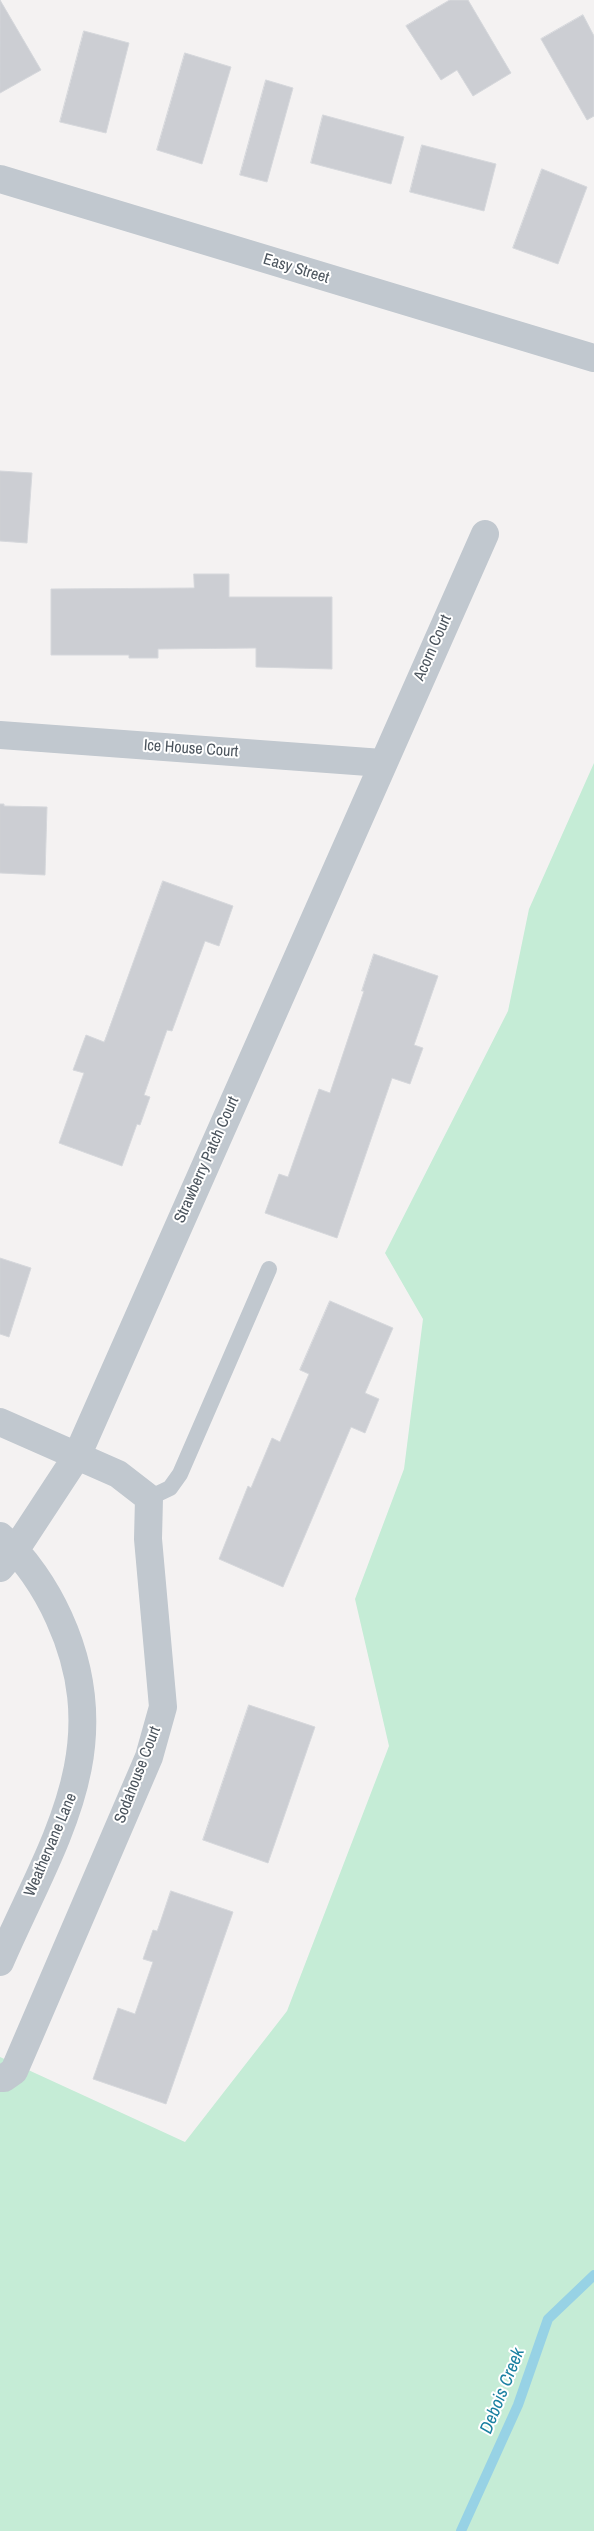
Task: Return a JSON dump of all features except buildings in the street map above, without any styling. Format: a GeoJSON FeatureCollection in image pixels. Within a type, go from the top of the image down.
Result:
{"type":"FeatureCollection","features":[{"type":"Feature","properties":{"kind":"street","name":"Easy Street"},"geometry":{"type":"LineString","coordinates":[[0,179],[594,357]]}},
{"type":"Feature","properties":{"kind":"street","name":"Acorn Court"},"geometry":{"type":"LineString","coordinates":[[382,763],[484,534]]}},
{"type":"Feature","properties":{"kind":"street","name":"Ice House Court"},"geometry":{"type":"LineString","coordinates":[[0,734],[382,763]]}},
{"type":"Feature","properties":{"kind":"street","name":"Strawberry Patch Court"},"geometry":{"type":"LineString","coordinates":[[5,1551],[77,1456],[382,763]]}},
{"type":"Feature","properties":{"kind":"street"},"geometry":{"type":"LineString","coordinates":[[0,1422],[118,1474],[149,1498]]}},
{"type":"Feature","properties":{"kind":"street","name":"Sodahouse Court"},"geometry":{"type":"LineString","coordinates":[[0,2078],[4,2078],[14,2071],[148,1757],[163,1707],[148,1539],[149,1498]]}},
{"type":"Feature","properties":{"kind":"street","name":"Weathervane Lane"},"geometry":{"type":"LineString","coordinates":[[0,1962],[6,1930],[63,1824],[78,1778],[83,1735],[81,1692],[68,1638],[53,1604],[5,1551]]}},
{"type":"Feature","properties":{"kind":"lane"},"geometry":{"type":"LineString","coordinates":[[149,1498],[170,1488],[180,1474],[269,1269]]}},
{"type":"Feature","properties":{"kind":"green space"},"geometry":{"type":"Polygon","coordinates":[[[594,763],[594,2531],[0,2531],[0,2057],[185,2142],[287,2011],[389,1746],[355,1599],[404,1469],[423,1319],[385,1253],[508,1011],[529,909],[594,763]]]}},
{"type":"Feature","properties":{"kind":"waterway","name":"Debois Creek"},"geometry":{"type":"LineString","coordinates":[[461,2531],[518,2405],[548,2319],[594,2275]]}}]}
